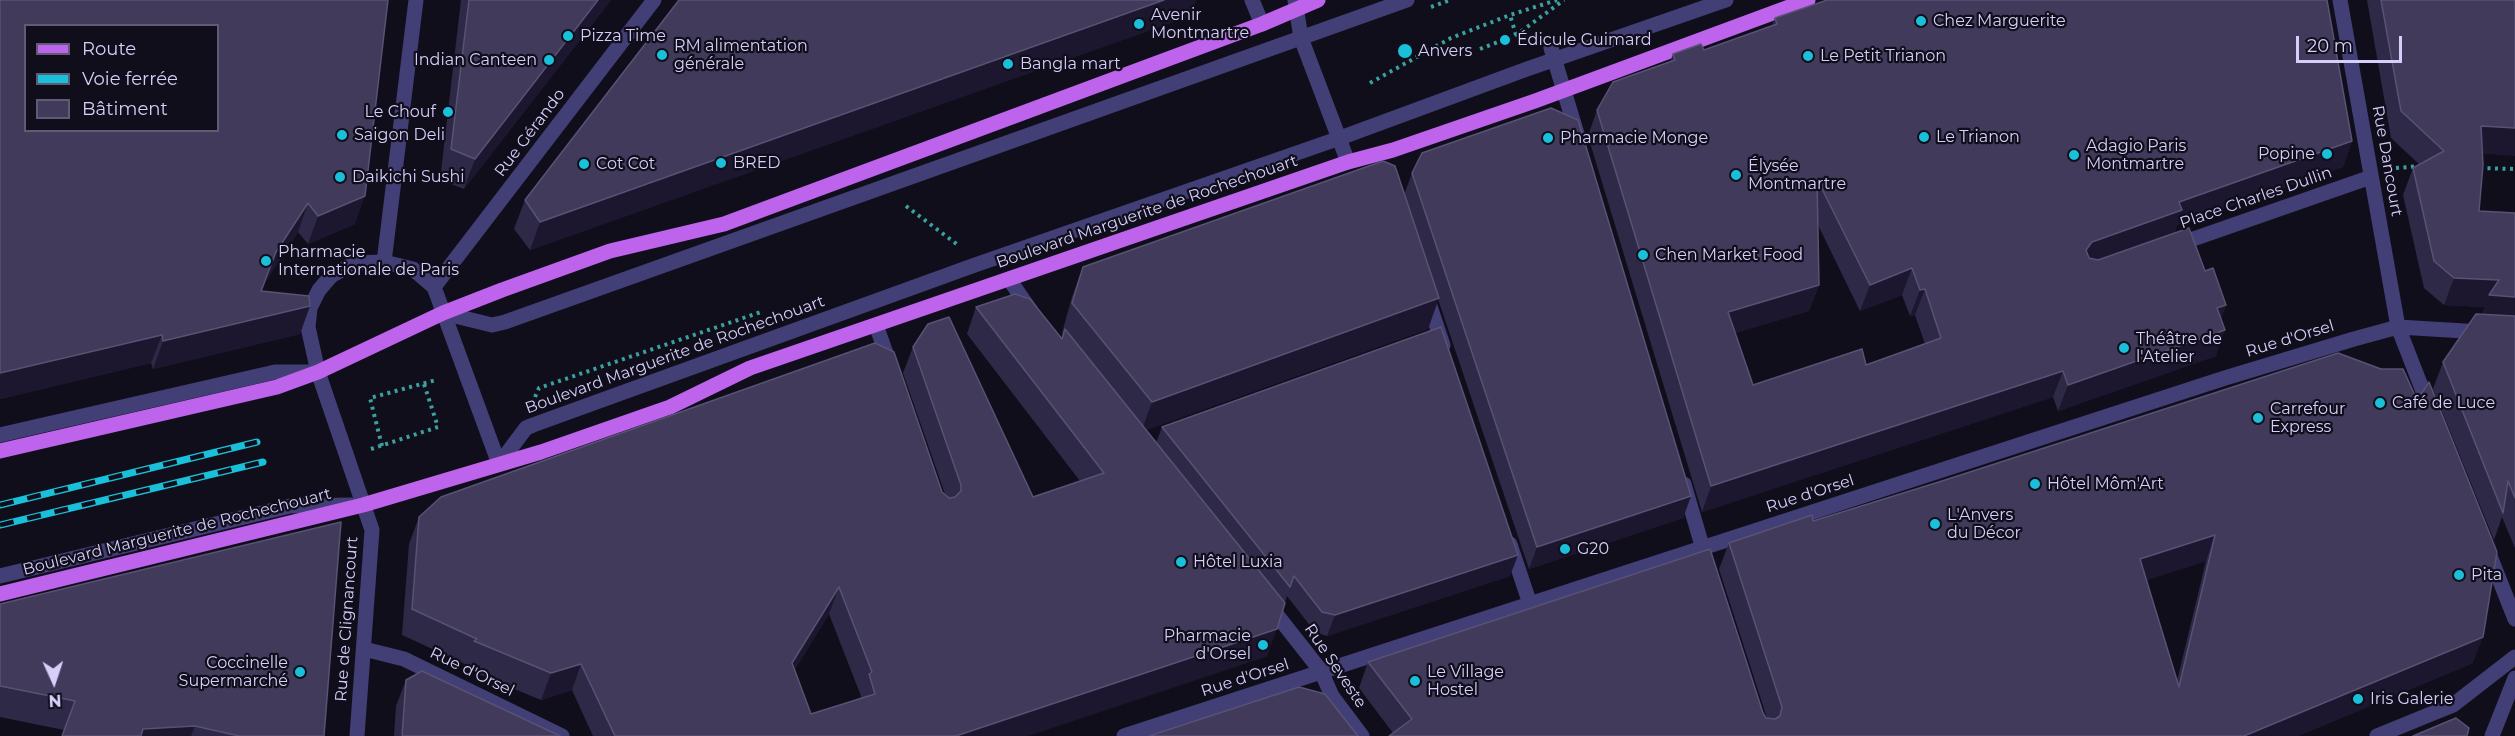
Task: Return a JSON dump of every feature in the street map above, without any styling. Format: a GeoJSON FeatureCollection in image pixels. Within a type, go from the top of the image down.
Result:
{"type":"FeatureCollection","features":[{"type":"Feature","properties":{"kind":"main road"},"geometry":{"type":"LineString","coordinates":[[0,451],[278,387],[318,372],[443,313],[502,290],[610,251],[724,224],[1262,24],[1297,4],[1318,0]]}},
{"type":"Feature","properties":{"kind":"main road","name":"Boulevard Marguerite de Rochechouart"},"geometry":{"type":"LineString","coordinates":[[0,594],[363,506],[541,453],[670,407],[750,368],[1348,162],[1380,155],[1564,91],[1808,0]]}},
{"type":"Feature","properties":{"kind":"street"},"geometry":{"type":"LineString","coordinates":[[384,262],[416,0]]}},
{"type":"Feature","properties":{"kind":"street","name":"Rue Gérando"},"geometry":{"type":"LineString","coordinates":[[434,287],[654,0]]}},
{"type":"Feature","properties":{"kind":"street"},"geometry":{"type":"LineString","coordinates":[[1252,0],[1262,24]]}},
{"type":"Feature","properties":{"kind":"street"},"geometry":{"type":"LineString","coordinates":[[443,313],[492,325],[505,322],[1304,45],[1407,0]]}},
{"type":"Feature","properties":{"kind":"street","name":"Boulevard Marguerite de Rochechouart"},"geometry":{"type":"LineString","coordinates":[[500,464],[526,428],[533,425],[942,277],[1340,138],[1552,53],[1726,0]]}},
{"type":"Feature","properties":{"kind":"street","name":"Rue Dancourt"},"geometry":{"type":"LineString","coordinates":[[2340,0],[2398,327],[2436,424]]}},
{"type":"Feature","properties":{"kind":"street"},"geometry":{"type":"LineString","coordinates":[[1297,4],[1304,45],[1348,162]]}},
{"type":"Feature","properties":{"kind":"street"},"geometry":{"type":"LineString","coordinates":[[1552,53],[1584,157]]}},
{"type":"Feature","properties":{"kind":"street"},"geometry":{"type":"LineString","coordinates":[[1380,155],[1386,171]]}},
{"type":"Feature","properties":{"kind":"street","name":"Place Charles Dullin"},"geometry":{"type":"LineString","coordinates":[[2163,250],[2371,177]]}},
{"type":"Feature","properties":{"kind":"street"},"geometry":{"type":"LineString","coordinates":[[363,506],[318,372],[308,327],[310,308],[319,290],[332,276],[354,263],[384,262],[414,269],[434,287],[500,464]]}},
{"type":"Feature","properties":{"kind":"street"},"geometry":{"type":"LineString","coordinates":[[1009,279],[1038,319]]}},
{"type":"Feature","properties":{"kind":"street"},"geometry":{"type":"LineString","coordinates":[[1422,280],[1434,337],[1447,357]]}},
{"type":"Feature","properties":{"kind":"street"},"geometry":{"type":"LineString","coordinates":[[876,325],[897,385]]}},
{"type":"Feature","properties":{"kind":"street","name":"Rue d'Orsel"},"geometry":{"type":"LineString","coordinates":[[1124,736],[2224,378],[2398,327],[2515,334]]}},
{"type":"Feature","properties":{"kind":"street"},"geometry":{"type":"LineString","coordinates":[[0,435],[275,372],[318,372]]}},
{"type":"Feature","properties":{"kind":"street"},"geometry":{"type":"LineString","coordinates":[[1680,472],[1711,572]]}},
{"type":"Feature","properties":{"kind":"street","name":"Boulevard Marguerite de Rochechouart"},"geometry":{"type":"LineString","coordinates":[[0,576],[290,506],[363,506]]}},
{"type":"Feature","properties":{"kind":"street","name":"Rue de Clignancourt"},"geometry":{"type":"LineString","coordinates":[[357,736],[372,540],[372,530],[363,506]]}},
{"type":"Feature","properties":{"kind":"street"},"geometry":{"type":"LineString","coordinates":[[2480,532],[2515,619]]}},
{"type":"Feature","properties":{"kind":"street"},"geometry":{"type":"LineString","coordinates":[[1506,534],[1530,604]]}},
{"type":"Feature","properties":{"kind":"street","name":"Rue Seveste"},"geometry":{"type":"LineString","coordinates":[[1256,589],[1321,671],[1332,696],[1362,736]]}},
{"type":"Feature","properties":{"kind":"street","name":"Rue d'Orsel"},"geometry":{"type":"LineString","coordinates":[[364,649],[404,659],[562,736]]}},
{"type":"Feature","properties":{"kind":"street"},"geometry":{"type":"LineString","coordinates":[[2377,736],[2453,705],[2515,657]]}},
{"type":"Feature","properties":{"kind":"street"},"geometry":{"type":"LineString","coordinates":[[2492,736],[2515,678]]}},
{"type":"Feature","properties":{"kind":"path"},"geometry":{"type":"LineString","coordinates":[[1370,83],[1450,38],[1557,0]]}},
{"type":"Feature","properties":{"kind":"path"},"geometry":{"type":"LineString","coordinates":[[1480,49],[1516,35],[1564,0]]}},
{"type":"Feature","properties":{"kind":"path"},"geometry":{"type":"LineString","coordinates":[[1510,15],[1516,35]]}},
{"type":"Feature","properties":{"kind":"path"},"geometry":{"type":"LineString","coordinates":[[2371,177],[2402,166],[2424,166]]}},
{"type":"Feature","properties":{"kind":"path"},"geometry":{"type":"LineString","coordinates":[[2470,168],[2515,170]]}},
{"type":"Feature","properties":{"kind":"path"},"geometry":{"type":"LineString","coordinates":[[897,201],[965,250]]}},
{"type":"Feature","properties":{"kind":"path"},"geometry":{"type":"LineString","coordinates":[[424,384],[438,427],[382,446],[370,398],[436,380]]}},
{"type":"Feature","properties":{"kind":"building"},"geometry":{"type":"Polygon","coordinates":[[[0,0],[388,0],[365,196],[318,216],[308,203],[276,252],[261,291],[309,296],[310,306],[163,341],[162,335],[0,373],[0,0]]]}},
{"type":"Feature","properties":{"kind":"building"},"geometry":{"type":"Polygon","coordinates":[[[469,0],[598,0],[475,159],[451,149],[469,0]]]}},
{"type":"Feature","properties":{"kind":"building"},"geometry":{"type":"Polygon","coordinates":[[[679,0],[1164,0],[540,222],[525,200],[679,0]]]}},
{"type":"Feature","properties":{"kind":"building"},"geometry":{"type":"Polygon","coordinates":[[[1827,0],[2327,0],[2352,141],[2179,202],[2182,210],[2092,242],[2086,250],[2089,258],[2098,260],[2189,228],[2205,271],[2213,268],[2226,305],[2217,308],[2225,330],[2068,385],[2063,371],[1711,486],[1597,110],[1613,82],[1675,60],[1673,54],[1701,44],[1704,50],[1777,24],[1775,18],[1827,0]],[[1817,179],[1819,285],[1728,312],[1753,385],[1862,349],[1866,365],[1941,338],[1925,289],[1920,290],[1912,268],[1870,285],[1817,179]]]}},
{"type":"Feature","properties":{"kind":"building"},"geometry":{"type":"Polygon","coordinates":[[[2381,0],[2515,0],[2515,128],[2481,126],[2483,165],[2479,211],[2515,213],[2515,297],[2489,295],[2499,280],[2454,278],[2434,261],[2413,168],[2444,151],[2401,111],[2381,0]]]}},
{"type":"Feature","properties":{"kind":"building"},"geometry":{"type":"Polygon","coordinates":[[[1551,108],[1578,120],[1691,496],[1537,547],[1412,173],[1422,153],[1551,108]]]}},
{"type":"Feature","properties":{"kind":"building"},"geometry":{"type":"Polygon","coordinates":[[[1383,161],[1395,166],[1439,298],[1152,402],[1072,303],[1083,267],[1383,161]]]}},
{"type":"Feature","properties":{"kind":"building"},"geometry":{"type":"Polygon","coordinates":[[[1015,294],[1030,299],[1062,339],[1065,329],[1285,603],[1277,629],[956,736],[615,736],[581,664],[551,673],[474,641],[477,639],[412,609],[419,517],[441,497],[875,343],[894,352],[942,492],[949,498],[955,497],[961,491],[961,485],[913,347],[928,324],[949,317],[1033,497],[1104,473],[976,307],[1015,294]],[[839,587],[792,663],[811,714],[875,694],[869,674],[872,672],[839,587]]]}},
{"type":"Feature","properties":{"kind":"building"},"geometry":{"type":"Polygon","coordinates":[[[2476,314],[2515,316],[2515,498],[2508,481],[2503,513],[2443,362],[2476,314]]]}},
{"type":"Feature","properties":{"kind":"building"},"geometry":{"type":"Polygon","coordinates":[[[1441,327],[1518,555],[1335,615],[1322,612],[1294,576],[1290,587],[1162,427],[1441,327]]]}},
{"type":"Feature","properties":{"kind":"building"},"geometry":{"type":"Polygon","coordinates":[[[2338,353],[2381,369],[2403,369],[2417,400],[2429,382],[2497,552],[2483,637],[2244,736],[1389,736],[1412,719],[1368,662],[1710,549],[1763,713],[1766,718],[1775,719],[1780,716],[1782,707],[1729,543],[1812,515],[1813,521],[2338,353]],[[2215,535],[2140,559],[2179,687],[2215,535]]]}},
{"type":"Feature","properties":{"kind":"building"},"geometry":{"type":"Polygon","coordinates":[[[341,522],[324,736],[239,736],[195,726],[143,729],[141,736],[62,736],[75,701],[0,686],[0,604],[341,522]]]}},
{"type":"Feature","properties":{"kind":"building"},"geometry":{"type":"Polygon","coordinates":[[[422,671],[560,736],[402,736],[406,680],[422,671]]]}},
{"type":"Feature","properties":{"kind":"building"},"geometry":{"type":"Polygon","coordinates":[[[1299,687],[1325,694],[1358,736],[1149,736],[1299,687]]]}},
{"type":"Feature","properties":{"kind":"building"},"geometry":{"type":"Polygon","coordinates":[[[2456,718],[2469,728],[2467,736],[2413,736],[2456,718]]]}},
{"type":"Feature","properties":{"kind":"railway"},"geometry":{"type":"LineString","coordinates":[[0,505],[257,442]]}},
{"type":"Feature","properties":{"kind":"railway"},"geometry":{"type":"LineString","coordinates":[[0,525],[263,462]]}},
{"type":"Feature","properties":{"kind":"place","name":"Chez Marguerite"},"geometry":{"type":"Point","coordinates":[1921,21]}},
{"type":"Feature","properties":{"kind":"place","name":"Avenir Montmartre"},"geometry":{"type":"Point","coordinates":[1139,24]}},
{"type":"Feature","properties":{"kind":"place","name":"Pizza Time"},"geometry":{"type":"Point","coordinates":[568,36]}},
{"type":"Feature","properties":{"kind":"place","name":"Édicule Guimard"},"geometry":{"type":"Point","coordinates":[1505,40]}},
{"type":"Feature","properties":{"kind":"place","name":"Anvers"},"geometry":{"type":"Point","coordinates":[1405,51]}},
{"type":"Feature","properties":{"kind":"place","name":"RM alimentation générale"},"geometry":{"type":"Point","coordinates":[662,55]}},
{"type":"Feature","properties":{"kind":"place","name":"Le Petit Trianon"},"geometry":{"type":"Point","coordinates":[1808,56]}},
{"type":"Feature","properties":{"kind":"place","name":"Indian Canteen"},"geometry":{"type":"Point","coordinates":[549,60]}},
{"type":"Feature","properties":{"kind":"place","name":"Bangla mart"},"geometry":{"type":"Point","coordinates":[1008,64]}},
{"type":"Feature","properties":{"kind":"place","name":"Le Chouf"},"geometry":{"type":"Point","coordinates":[448,112]}},
{"type":"Feature","properties":{"kind":"place","name":"Saigon Deli"},"geometry":{"type":"Point","coordinates":[342,135]}},
{"type":"Feature","properties":{"kind":"place","name":"Le Trianon"},"geometry":{"type":"Point","coordinates":[1924,137]}},
{"type":"Feature","properties":{"kind":"place","name":"Pharmacie Monge"},"geometry":{"type":"Point","coordinates":[1548,138]}},
{"type":"Feature","properties":{"kind":"place","name":"Popine"},"geometry":{"type":"Point","coordinates":[2327,154]}},
{"type":"Feature","properties":{"kind":"place","name":"Adagio Paris Montmartre"},"geometry":{"type":"Point","coordinates":[2074,155]}},
{"type":"Feature","properties":{"kind":"place","name":"BRED"},"geometry":{"type":"Point","coordinates":[721,163]}},
{"type":"Feature","properties":{"kind":"place","name":"Cot Cot"},"geometry":{"type":"Point","coordinates":[584,164]}},
{"type":"Feature","properties":{"kind":"place","name":"Élysée Montmartre"},"geometry":{"type":"Point","coordinates":[1736,175]}},
{"type":"Feature","properties":{"kind":"place","name":"Daikichi Sushi"},"geometry":{"type":"Point","coordinates":[340,177]}},
{"type":"Feature","properties":{"kind":"place","name":"Chen Market Food"},"geometry":{"type":"Point","coordinates":[1643,255]}},
{"type":"Feature","properties":{"kind":"place","name":"Pharmacie Internationale de Paris"},"geometry":{"type":"Point","coordinates":[266,261]}},
{"type":"Feature","properties":{"kind":"place","name":"Théâtre de l'Atelier"},"geometry":{"type":"Point","coordinates":[2124,348]}},
{"type":"Feature","properties":{"kind":"place","name":"Café de Luce"},"geometry":{"type":"Point","coordinates":[2380,403]}},
{"type":"Feature","properties":{"kind":"place","name":"Carrefour Express"},"geometry":{"type":"Point","coordinates":[2258,418]}},
{"type":"Feature","properties":{"kind":"place","name":"Hôtel Môm'Art"},"geometry":{"type":"Point","coordinates":[2035,484]}},
{"type":"Feature","properties":{"kind":"place","name":"L'Anvers du Décor"},"geometry":{"type":"Point","coordinates":[1935,524]}},
{"type":"Feature","properties":{"kind":"place","name":"G20"},"geometry":{"type":"Point","coordinates":[1565,549]}},
{"type":"Feature","properties":{"kind":"place","name":"Hôtel Luxia"},"geometry":{"type":"Point","coordinates":[1181,562]}},
{"type":"Feature","properties":{"kind":"place","name":"Pita"},"geometry":{"type":"Point","coordinates":[2459,575]}},
{"type":"Feature","properties":{"kind":"place","name":"Pharmacie d'Orsel"},"geometry":{"type":"Point","coordinates":[1263,645]}},
{"type":"Feature","properties":{"kind":"place","name":"Coccinelle Supermarché"},"geometry":{"type":"Point","coordinates":[300,672]}},
{"type":"Feature","properties":{"kind":"place","name":"Le Village Hostel"},"geometry":{"type":"Point","coordinates":[1415,681]}},
{"type":"Feature","properties":{"kind":"place","name":"Iris Galerie"},"geometry":{"type":"Point","coordinates":[2358,699]}}]}
